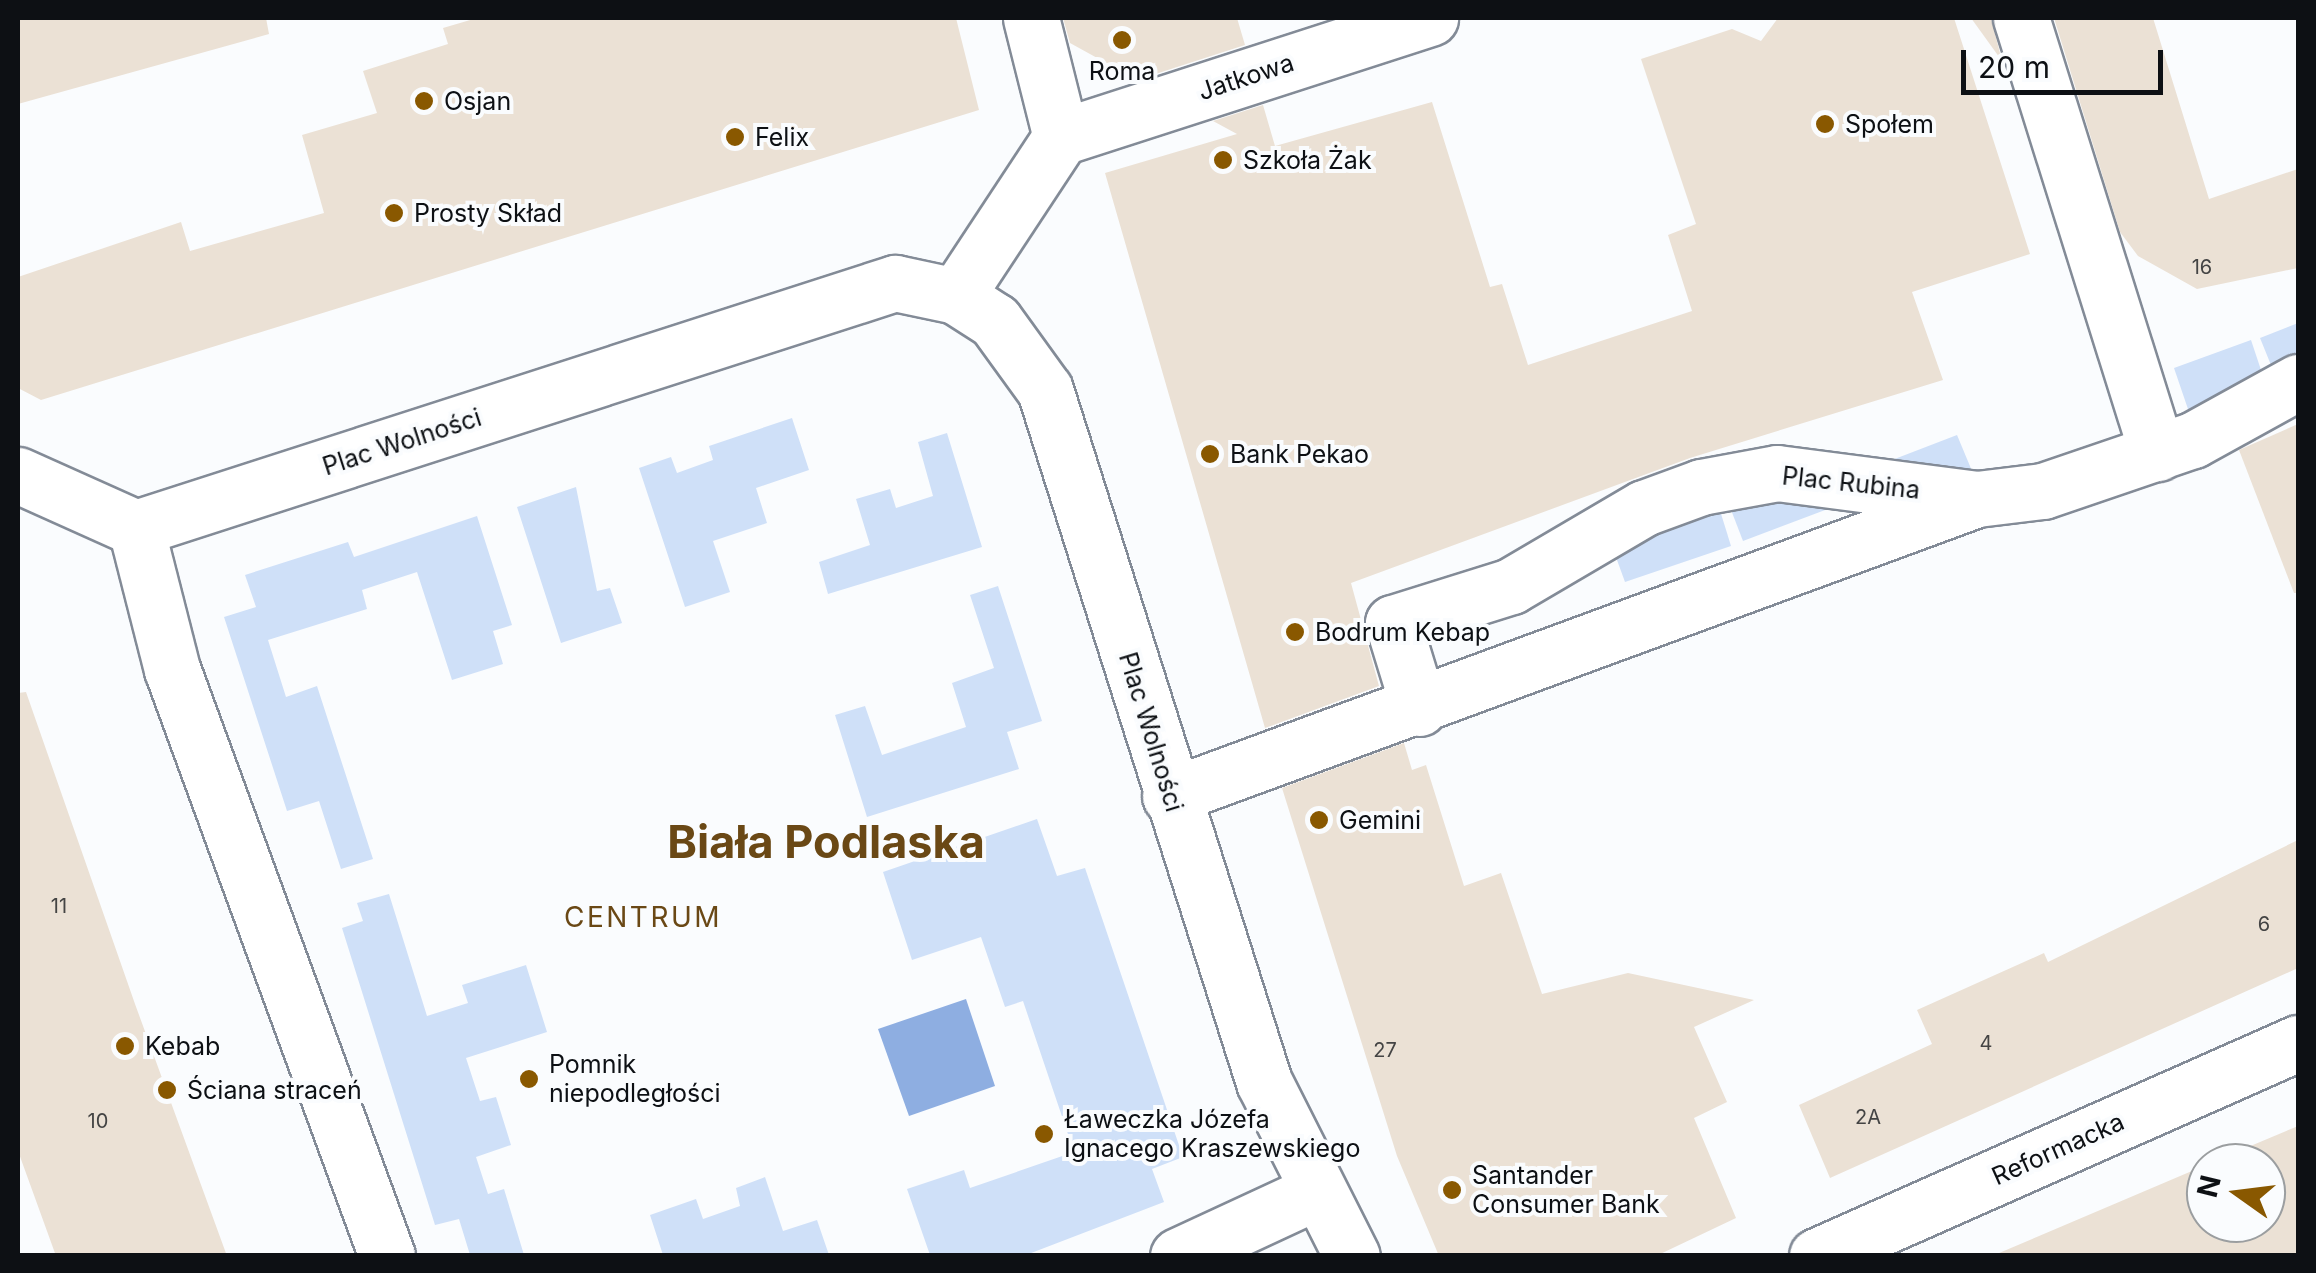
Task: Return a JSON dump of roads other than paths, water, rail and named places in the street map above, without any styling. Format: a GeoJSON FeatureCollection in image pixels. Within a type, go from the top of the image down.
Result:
{"type":"FeatureCollection","features":[{"type":"Feature","properties":{"kind":"street"},"geometry":{"type":"LineString","coordinates":[[956,296],[1061,138],[1031,18]]}},
{"type":"Feature","properties":{"kind":"street","name":"Jatkowa"},"geometry":{"type":"LineString","coordinates":[[1061,138],[1430,18]]}},
{"type":"Feature","properties":{"kind":"street"},"geometry":{"type":"LineString","coordinates":[[2021,18],[2157,453]]}},
{"type":"Feature","properties":{"kind":"street","name":"Plac Wolności"},"geometry":{"type":"LineString","coordinates":[[136,528],[895,284],[956,296],[994,321],[1045,390],[1170,796],[1264,1082],[1314,1193],[1352,1256]]}},
{"type":"Feature","properties":{"kind":"street","name":"Plac Rubina"},"geometry":{"type":"LineString","coordinates":[[1170,796],[1536,668],[1977,499],[2043,491],[2157,453],[2298,382]]}},
{"type":"Feature","properties":{"kind":"street","name":"Plac Rubina"},"geometry":{"type":"LineString","coordinates":[[1419,708],[1393,623],[1511,586],[1644,508],[1701,486],[1777,473],[1977,499]]}},
{"type":"Feature","properties":{"kind":"street"},"geometry":{"type":"LineString","coordinates":[[18,475],[136,528],[172,669],[387,1256]]}},
{"type":"Feature","properties":{"kind":"street"},"geometry":{"type":"LineString","coordinates":[[1511,586],[1536,668]]}},
{"type":"Feature","properties":{"kind":"street","name":"Reformacka"},"geometry":{"type":"LineString","coordinates":[[1817,1256],[2298,1042]]}},
{"type":"Feature","properties":{"kind":"street"},"geometry":{"type":"LineString","coordinates":[[1178,1256],[1314,1193]]}},
{"type":"Feature","properties":{"kind":"water"},"geometry":{"type":"Polygon","coordinates":[[[966,999],[995,1086],[909,1116],[878,1029],[966,999]]]}},
{"type":"Feature","properties":{"kind":"place","name":"Roma"},"geometry":{"type":"Point","coordinates":[1122,40]}},
{"type":"Feature","properties":{"kind":"place","name":"Osjan"},"geometry":{"type":"Point","coordinates":[424,101]}},
{"type":"Feature","properties":{"kind":"place","name":"Społem"},"geometry":{"type":"Point","coordinates":[1825,124]}},
{"type":"Feature","properties":{"kind":"place","name":"Felix"},"geometry":{"type":"Point","coordinates":[735,137]}},
{"type":"Feature","properties":{"kind":"place","name":"Szkoła Żak"},"geometry":{"type":"Point","coordinates":[1223,160]}},
{"type":"Feature","properties":{"kind":"place","name":"Prosty Skład"},"geometry":{"type":"Point","coordinates":[394,213]}},
{"type":"Feature","properties":{"kind":"place","name":"Bank Pekao"},"geometry":{"type":"Point","coordinates":[1210,454]}},
{"type":"Feature","properties":{"kind":"place","name":"Bodrum Kebap"},"geometry":{"type":"Point","coordinates":[1295,632]}},
{"type":"Feature","properties":{"kind":"place","name":"Gemini"},"geometry":{"type":"Point","coordinates":[1319,820]}},
{"type":"Feature","properties":{"kind":"place","name":"Kebab"},"geometry":{"type":"Point","coordinates":[125,1046]}},
{"type":"Feature","properties":{"kind":"place","name":"Pomnik niepodległości"},"geometry":{"type":"Point","coordinates":[529,1079]}},
{"type":"Feature","properties":{"kind":"place","name":"Ściana straceń"},"geometry":{"type":"Point","coordinates":[167,1090]}},
{"type":"Feature","properties":{"kind":"place","name":"Ławeczka Józefa Ignacego Kraszewskiego"},"geometry":{"type":"Point","coordinates":[1044,1134]}},
{"type":"Feature","properties":{"kind":"place","name":"Santander Consumer Bank"},"geometry":{"type":"Point","coordinates":[1452,1190]}},
{"type":"Feature","properties":{"kind":"district","name":"Biała Podlaska"},"geometry":{"type":"Point","coordinates":[826,842]}},
{"type":"Feature","properties":{"kind":"district","name":"CENTRUM"},"geometry":{"type":"Point","coordinates":[643,917]}}]}
